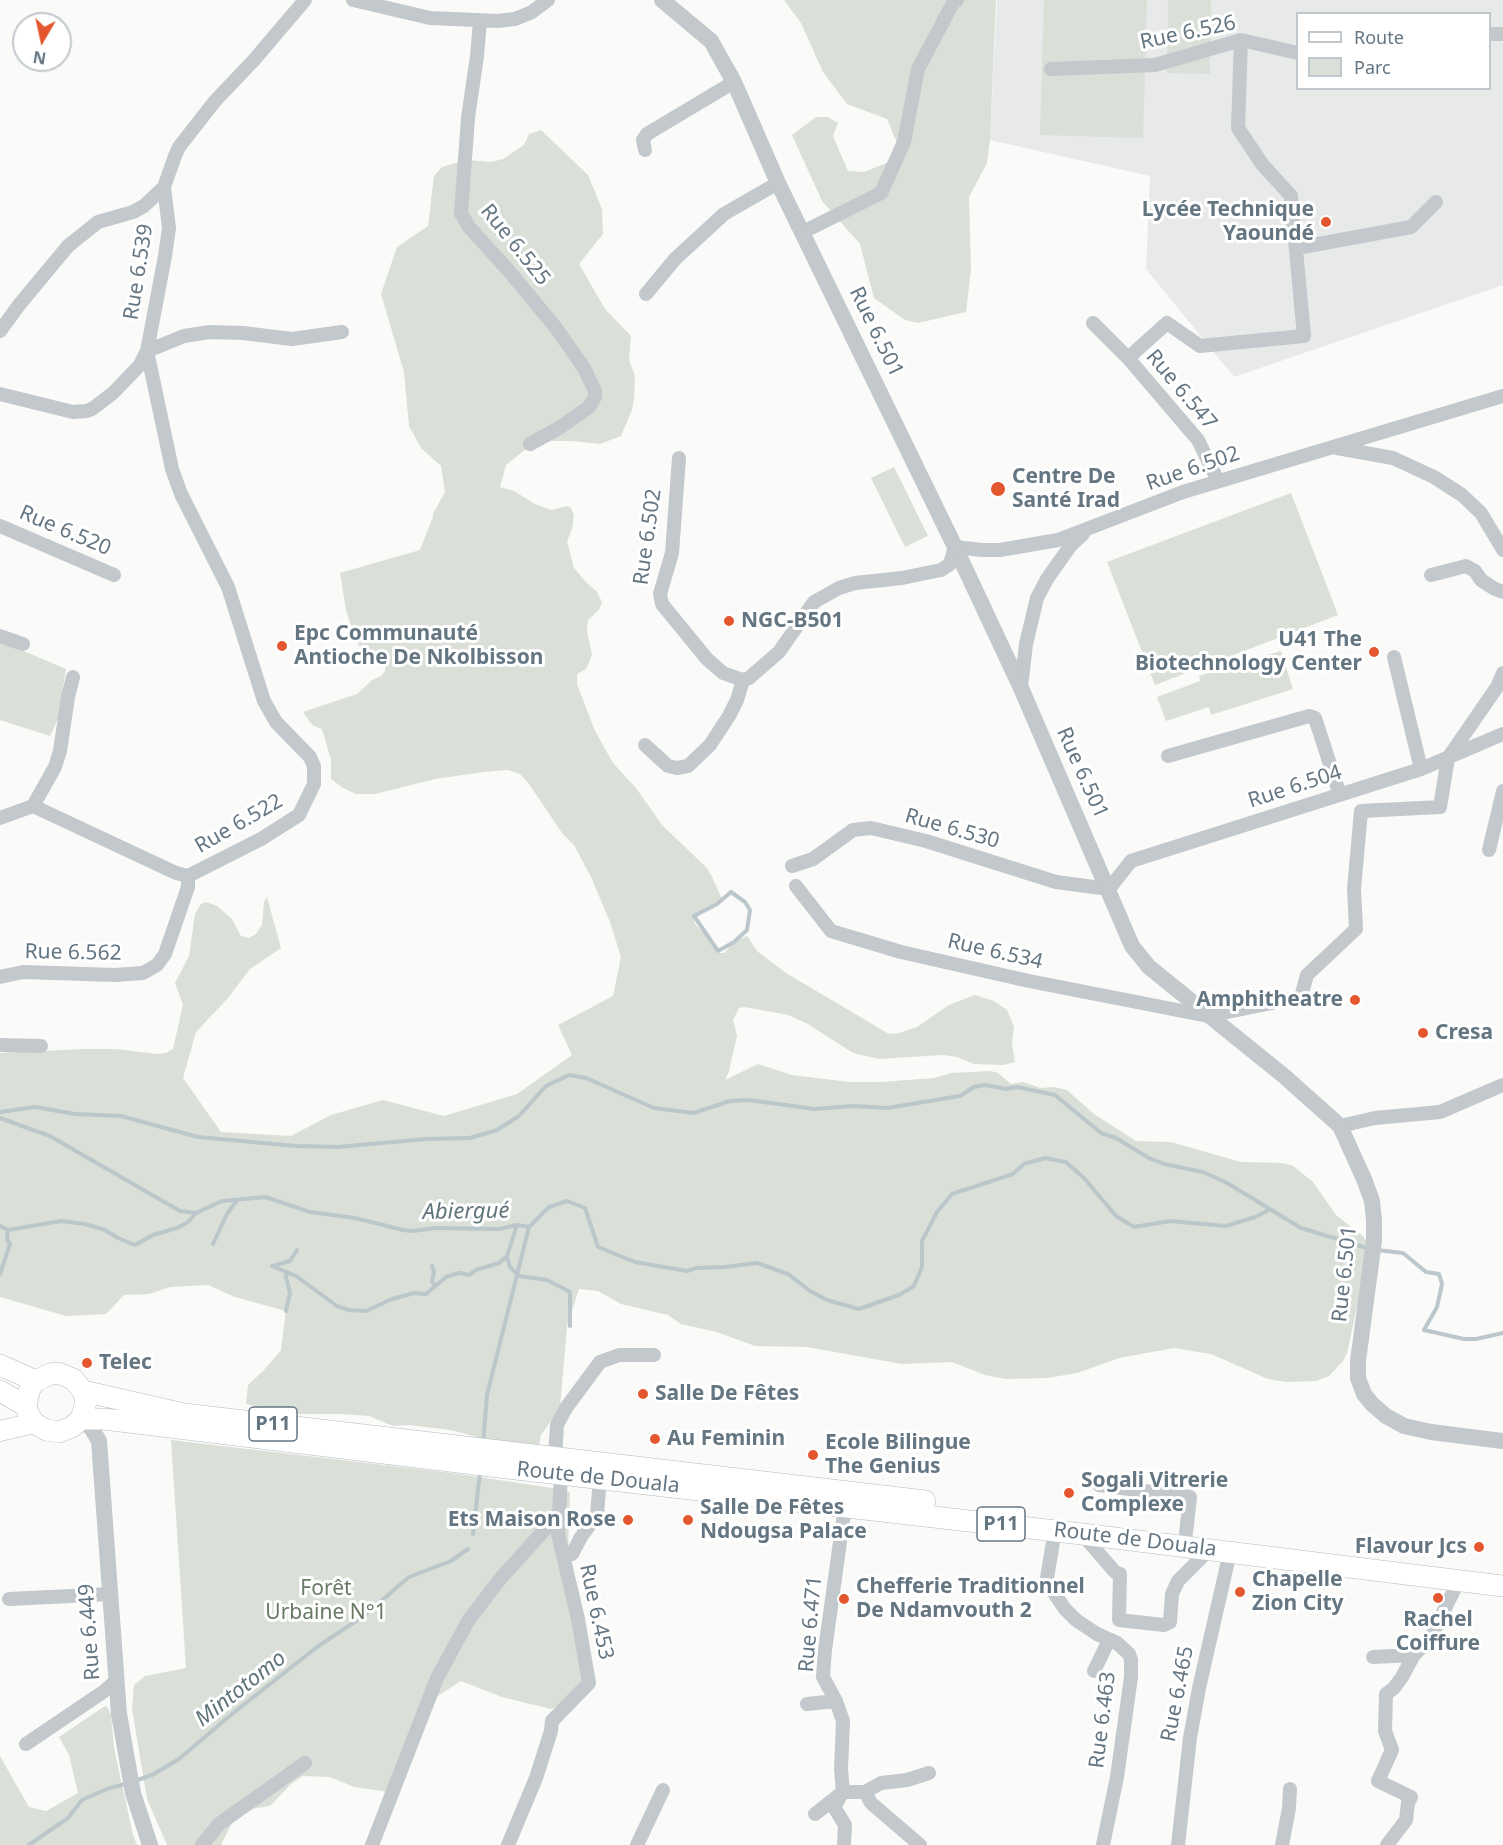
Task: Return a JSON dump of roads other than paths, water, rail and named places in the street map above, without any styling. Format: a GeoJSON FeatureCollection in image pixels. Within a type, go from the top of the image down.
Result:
{"type":"FeatureCollection","features":[{"type":"Feature","properties":{"kind":"main road"},"geometry":{"type":"LineString","coordinates":[[0,1365],[36,1381]]}},
{"type":"Feature","properties":{"kind":"main road"},"geometry":{"type":"LineString","coordinates":[[0,1431],[30,1414],[27,1396],[36,1381],[50,1374],[58,1373],[73,1379],[83,1391],[86,1402],[81,1419]]}},
{"type":"Feature","properties":{"kind":"main road","name":"P11"},"geometry":{"type":"LineString","coordinates":[[0,1391],[30,1414],[46,1430],[59,1432],[72,1427],[81,1419],[104,1419],[481,1456]]}},
{"type":"Feature","properties":{"kind":"main road","name":"P11"},"geometry":{"type":"LineString","coordinates":[[83,1391],[184,1414],[558,1466],[1185,1533],[1503,1572]]}},
{"type":"Feature","properties":{"kind":"main road","name":"Route de Douala"},"geometry":{"type":"LineString","coordinates":[[558,1466],[600,1478],[1055,1530],[1503,1586]]}},
{"type":"Feature","properties":{"kind":"street","name":"Rue 6.539"},"geometry":{"type":"LineString","coordinates":[[0,394],[73,412],[86,411],[99,404],[133,374],[147,351],[169,228],[164,186],[179,147],[214,101],[254,60],[305,0]]}},
{"type":"Feature","properties":{"kind":"street"},"geometry":{"type":"LineString","coordinates":[[353,0],[430,18],[480,21],[515,19],[532,12],[548,0]]}},
{"type":"Feature","properties":{"kind":"street","name":"Rue 6.501"},"geometry":{"type":"LineString","coordinates":[[662,0],[711,41],[734,82],[778,183],[1021,688],[1132,946],[1149,967],[1284,1076],[1340,1126],[1372,1201],[1374,1241],[1361,1334],[1358,1378],[1364,1394],[1386,1416],[1404,1426],[1431,1432],[1503,1441]]}},
{"type":"Feature","properties":{"kind":"street"},"geometry":{"type":"LineString","coordinates":[[803,232],[880,193],[904,142],[918,69],[953,3],[957,0]]}},
{"type":"Feature","properties":{"kind":"street","name":"Rue 6.525"},"geometry":{"type":"LineString","coordinates":[[480,21],[468,118],[461,213],[469,227],[556,328],[584,368],[595,391],[595,397],[589,407],[559,428],[530,444]]}},
{"type":"Feature","properties":{"kind":"street","name":"Rue 6.526"},"geometry":{"type":"LineString","coordinates":[[1051,69],[1155,65],[1241,40],[1296,53]]}},
{"type":"Feature","properties":{"kind":"street","name":"Rue 6.547"},"geometry":{"type":"LineString","coordinates":[[1128,358],[1167,323],[1200,346],[1304,336],[1291,196],[1263,164],[1238,129],[1241,40]]}},
{"type":"Feature","properties":{"kind":"street"},"geometry":{"type":"LineString","coordinates":[[645,150],[643,140],[647,134],[734,82]]}},
{"type":"Feature","properties":{"kind":"street"},"geometry":{"type":"LineString","coordinates":[[646,294],[675,259],[724,214],[778,183]]}},
{"type":"Feature","properties":{"kind":"street"},"geometry":{"type":"LineString","coordinates":[[0,331],[69,246],[98,222],[134,212],[144,206],[164,186]]}},
{"type":"Feature","properties":{"kind":"street"},"geometry":{"type":"LineString","coordinates":[[1297,248],[1411,227],[1436,202]]}},
{"type":"Feature","properties":{"kind":"street","name":"Rue 6.547"},"geometry":{"type":"LineString","coordinates":[[1093,323],[1128,358],[1198,440],[1218,482]]}},
{"type":"Feature","properties":{"kind":"street"},"geometry":{"type":"LineString","coordinates":[[147,351],[184,336],[210,332],[243,333],[292,339],[342,332]]}},
{"type":"Feature","properties":{"kind":"street","name":"Rue 6.522"},"geometry":{"type":"LineString","coordinates":[[33,807],[176,873],[188,876],[261,839],[299,815],[312,793],[315,775],[310,757],[276,722],[264,701],[228,587],[181,494],[172,469],[147,351]]}},
{"type":"Feature","properties":{"kind":"street","name":"Rue 6.502"},"geometry":{"type":"LineString","coordinates":[[955,547],[982,550],[1023,547],[1058,540],[1087,531],[1183,492],[1503,396]]}},
{"type":"Feature","properties":{"kind":"street"},"geometry":{"type":"LineString","coordinates":[[1332,447],[1393,459],[1434,477],[1462,495],[1481,513],[1503,550]]}},
{"type":"Feature","properties":{"kind":"street","name":"Rue 6.502"},"geometry":{"type":"LineString","coordinates":[[680,458],[672,553],[660,594],[662,604],[707,659],[723,673],[743,680]]}},
{"type":"Feature","properties":{"kind":"street","name":"Rue 6.520"},"geometry":{"type":"LineString","coordinates":[[0,526],[114,575]]}},
{"type":"Feature","properties":{"kind":"street"},"geometry":{"type":"LineString","coordinates":[[1021,688],[1026,644],[1037,598],[1047,579],[1071,545],[1087,531]]}},
{"type":"Feature","properties":{"kind":"street"},"geometry":{"type":"LineString","coordinates":[[645,745],[668,766],[677,768],[688,766],[710,745],[729,716],[743,680],[749,678],[779,652],[814,602],[828,593],[855,583],[902,579],[942,570],[950,564],[955,547]]}},
{"type":"Feature","properties":{"kind":"street"},"geometry":{"type":"LineString","coordinates":[[1431,575],[1466,566],[1475,571],[1481,580],[1503,592]]}},
{"type":"Feature","properties":{"kind":"street"},"geometry":{"type":"LineString","coordinates":[[0,636],[23,644]]}},
{"type":"Feature","properties":{"kind":"street"},"geometry":{"type":"LineString","coordinates":[[1394,657],[1421,769]]}},
{"type":"Feature","properties":{"kind":"street"},"geometry":{"type":"LineString","coordinates":[[1208,1016],[1301,997],[1307,975],[1356,929],[1354,890],[1361,811],[1440,807],[1448,758],[1497,687],[1503,673]]}},
{"type":"Feature","properties":{"kind":"street"},"geometry":{"type":"LineString","coordinates":[[0,818],[33,807],[55,767],[73,677]]}},
{"type":"Feature","properties":{"kind":"street"},"geometry":{"type":"LineString","coordinates":[[1168,756],[1306,717],[1314,718],[1340,795]]}},
{"type":"Feature","properties":{"kind":"street","name":"Rue 6.504"},"geometry":{"type":"LineString","coordinates":[[1108,889],[1131,861],[1421,769],[1502,732]]}},
{"type":"Feature","properties":{"kind":"street"},"geometry":{"type":"LineString","coordinates":[[1489,850],[1503,791]]}},
{"type":"Feature","properties":{"kind":"street","name":"Rue 6.530"},"geometry":{"type":"LineString","coordinates":[[792,866],[813,859],[853,830],[871,828],[926,841],[1056,882],[1108,889]]}},
{"type":"Feature","properties":{"kind":"street","name":"Rue 6.562"},"geometry":{"type":"LineString","coordinates":[[0,977],[23,972],[115,975],[143,973],[157,965],[165,954],[188,887],[188,876]]}},
{"type":"Feature","properties":{"kind":"street","name":"Rue 6.534"},"geometry":{"type":"LineString","coordinates":[[796,886],[831,931],[901,952],[1029,981],[1208,1016]]}},
{"type":"Feature","properties":{"kind":"street"},"geometry":{"type":"LineString","coordinates":[[0,1045],[41,1046]]}},
{"type":"Feature","properties":{"kind":"street"},"geometry":{"type":"LineString","coordinates":[[1340,1126],[1375,1118],[1440,1112],[1503,1084]]}},
{"type":"Feature","properties":{"kind":"street","name":"Rue 6.453"},"geometry":{"type":"LineString","coordinates":[[508,1845],[536,1778],[552,1721],[589,1683],[578,1619],[558,1533],[557,1425],[566,1408],[600,1362],[619,1355],[654,1355]]}},
{"type":"Feature","properties":{"kind":"street","name":"Rue 6.449"},"geometry":{"type":"LineString","coordinates":[[81,1419],[92,1429],[99,1441],[119,1714],[133,1793],[150,1845]]}},
{"type":"Feature","properties":{"kind":"street"},"geometry":{"type":"LineString","coordinates":[[572,1554],[597,1515],[600,1478]]}},
{"type":"Feature","properties":{"kind":"street"},"geometry":{"type":"LineString","coordinates":[[1099,1485],[1190,1497],[1185,1533]]}},
{"type":"Feature","properties":{"kind":"street","name":"Rue 6.471"},"geometry":{"type":"LineString","coordinates":[[844,1845],[845,1825],[834,1807],[843,1792],[841,1769],[843,1721],[837,1701],[824,1677],[825,1650],[845,1506]]}},
{"type":"Feature","properties":{"kind":"street"},"geometry":{"type":"LineString","coordinates":[[372,1845],[437,1678],[468,1621],[558,1515]]}},
{"type":"Feature","properties":{"kind":"street","name":"Rue 6.463"},"geometry":{"type":"LineString","coordinates":[[1055,1530],[1047,1578],[1052,1590],[1076,1620],[1117,1643],[1129,1654],[1132,1668],[1117,1777],[1103,1845]]}},
{"type":"Feature","properties":{"kind":"street"},"geometry":{"type":"LineString","coordinates":[[1082,1534],[1115,1572],[1120,1574],[1119,1620],[1164,1625],[1170,1622],[1172,1594],[1178,1581],[1220,1551]]}},
{"type":"Feature","properties":{"kind":"street","name":"Rue 6.465"},"geometry":{"type":"LineString","coordinates":[[1178,1845],[1190,1738],[1220,1551]]}},
{"type":"Feature","properties":{"kind":"street"},"geometry":{"type":"LineString","coordinates":[[1387,1845],[1406,1820],[1411,1797],[1378,1781],[1392,1749],[1385,1731],[1386,1694],[1395,1688],[1414,1655],[1430,1639],[1459,1580]]}},
{"type":"Feature","properties":{"kind":"street"},"geometry":{"type":"LineString","coordinates":[[9,1599],[111,1594]]}},
{"type":"Feature","properties":{"kind":"street"},"geometry":{"type":"LineString","coordinates":[[1094,1671],[1109,1640]]}},
{"type":"Feature","properties":{"kind":"street"},"geometry":{"type":"LineString","coordinates":[[1373,1657],[1414,1655]]}},
{"type":"Feature","properties":{"kind":"street"},"geometry":{"type":"LineString","coordinates":[[26,1744],[116,1681]]}},
{"type":"Feature","properties":{"kind":"street"},"geometry":{"type":"LineString","coordinates":[[807,1704],[837,1701]]}},
{"type":"Feature","properties":{"kind":"street"},"geometry":{"type":"LineString","coordinates":[[202,1845],[219,1824],[305,1763]]}},
{"type":"Feature","properties":{"kind":"street"},"geometry":{"type":"LineString","coordinates":[[815,1814],[843,1792],[865,1792],[881,1784],[907,1780],[929,1773]]}},
{"type":"Feature","properties":{"kind":"street"},"geometry":{"type":"LineString","coordinates":[[1282,1845],[1290,1789]]}},
{"type":"Feature","properties":{"kind":"street"},"geometry":{"type":"LineString","coordinates":[[637,1845],[663,1790]]}},
{"type":"Feature","properties":{"kind":"street"},"geometry":{"type":"LineString","coordinates":[[865,1792],[871,1803],[920,1845]]}},
{"type":"Feature","properties":{"kind":"waterway"},"geometry":{"type":"LineString","coordinates":[[731,892],[745,902],[750,910],[747,930],[734,942],[718,951],[694,916],[717,904],[731,892]]}},
{"type":"Feature","properties":{"kind":"waterway"},"geometry":{"type":"LineString","coordinates":[[0,1112],[35,1107],[75,1114],[121,1116],[198,1137],[296,1146],[338,1147],[426,1139],[470,1138],[497,1130],[519,1116],[546,1086],[569,1075],[586,1078],[654,1108],[694,1113],[730,1101],[749,1100],[814,1109],[853,1106],[887,1108],[960,1096],[974,1087],[985,1085],[1006,1089],[1017,1087],[1055,1095],[1101,1133],[1116,1138],[1149,1158],[1164,1164],[1203,1172],[1227,1183],[1301,1228],[1367,1248]]}},
{"type":"Feature","properties":{"kind":"waterway","name":"Abiergué"},"geometry":{"type":"LineString","coordinates":[[0,1118],[50,1136],[180,1211],[196,1213],[222,1201],[265,1197],[310,1212],[355,1218],[403,1230],[499,1229],[517,1225],[529,1227],[549,1207],[567,1201],[585,1208],[598,1247],[635,1262],[687,1271],[696,1268],[757,1263],[788,1274],[810,1291],[827,1300],[859,1309],[899,1295],[914,1286],[922,1267],[922,1241],[937,1212],[952,1194],[1013,1174],[1024,1164],[1045,1158],[1066,1162],[1084,1178],[1116,1216],[1134,1227],[1170,1221],[1226,1226],[1269,1210]]}},
{"type":"Feature","properties":{"kind":"waterway"},"geometry":{"type":"LineString","coordinates":[[213,1244],[227,1214],[237,1200]]}},
{"type":"Feature","properties":{"kind":"waterway"},"geometry":{"type":"LineString","coordinates":[[0,1226],[8,1230],[61,1221],[85,1224],[105,1230],[135,1245],[153,1235],[177,1228],[188,1222],[196,1213]]}},
{"type":"Feature","properties":{"kind":"waterway"},"geometry":{"type":"LineString","coordinates":[[272,1266],[296,1276],[337,1306],[349,1310],[366,1311],[392,1299],[414,1293],[426,1294],[446,1277],[459,1273],[469,1275],[476,1270],[499,1263],[507,1256],[517,1225]]}},
{"type":"Feature","properties":{"kind":"waterway","name":"Mintotomo"},"geometry":{"type":"LineString","coordinates":[[483,1444],[487,1395],[529,1227]]}},
{"type":"Feature","properties":{"kind":"waterway"},"geometry":{"type":"LineString","coordinates":[[0,1274],[10,1244],[7,1240],[8,1230]]}},
{"type":"Feature","properties":{"kind":"waterway"},"geometry":{"type":"LineString","coordinates":[[273,1266],[290,1261],[297,1250]]}},
{"type":"Feature","properties":{"kind":"waterway"},"geometry":{"type":"LineString","coordinates":[[1377,1250],[1403,1253],[1426,1272],[1439,1274],[1442,1284],[1437,1307],[1424,1330],[1464,1339],[1476,1339],[1503,1333]]}},
{"type":"Feature","properties":{"kind":"waterway"},"geometry":{"type":"LineString","coordinates":[[507,1257],[510,1267],[519,1276],[547,1280],[570,1292],[570,1326]]}},
{"type":"Feature","properties":{"kind":"waterway"},"geometry":{"type":"LineString","coordinates":[[432,1266],[434,1272],[432,1281],[435,1287]]}},
{"type":"Feature","properties":{"kind":"waterway"},"geometry":{"type":"LineString","coordinates":[[286,1311],[290,1293],[287,1272]]}},
{"type":"Feature","properties":{"kind":"waterway","name":"Mintotomo"},"geometry":{"type":"LineString","coordinates":[[473,1534],[480,1472]]}},
{"type":"Feature","properties":{"kind":"waterway","name":"Mintotomo"},"geometry":{"type":"LineString","coordinates":[[135,1781],[152,1775],[179,1759],[317,1647],[365,1615],[409,1577],[451,1561],[468,1549]]}},
{"type":"Feature","properties":{"kind":"waterway","name":"Mintotomo"},"geometry":{"type":"LineString","coordinates":[[29,1845],[68,1818],[82,1800],[125,1784]]}},
{"type":"Feature","properties":{"kind":"place","name":"Lycée Technique Yaoundé"},"geometry":{"type":"Point","coordinates":[1326,222]}},
{"type":"Feature","properties":{"kind":"place","name":"Centre De Santé Irad"},"geometry":{"type":"Point","coordinates":[998,489]}},
{"type":"Feature","properties":{"kind":"place","name":"NGC-B501"},"geometry":{"type":"Point","coordinates":[729,621]}},
{"type":"Feature","properties":{"kind":"place","name":"Epc Communauté Antioche De Nkolbisson"},"geometry":{"type":"Point","coordinates":[282,646]}},
{"type":"Feature","properties":{"kind":"place","name":"U41 The Biotechnology Center"},"geometry":{"type":"Point","coordinates":[1374,652]}},
{"type":"Feature","properties":{"kind":"place","name":"Amphitheatre"},"geometry":{"type":"Point","coordinates":[1355,1000]}},
{"type":"Feature","properties":{"kind":"place","name":"Cresa"},"geometry":{"type":"Point","coordinates":[1423,1033]}},
{"type":"Feature","properties":{"kind":"place","name":"Telec"},"geometry":{"type":"Point","coordinates":[87,1363]}},
{"type":"Feature","properties":{"kind":"place","name":"Salle De Fêtes"},"geometry":{"type":"Point","coordinates":[643,1394]}},
{"type":"Feature","properties":{"kind":"place","name":"Au Feminin"},"geometry":{"type":"Point","coordinates":[655,1439]}},
{"type":"Feature","properties":{"kind":"place","name":"Ecole Bilingue The Genius"},"geometry":{"type":"Point","coordinates":[813,1455]}},
{"type":"Feature","properties":{"kind":"place","name":"Sogali Vitrerie Complexe"},"geometry":{"type":"Point","coordinates":[1069,1493]}},
{"type":"Feature","properties":{"kind":"place","name":"Ets Maison Rose"},"geometry":{"type":"Point","coordinates":[628,1520]}},
{"type":"Feature","properties":{"kind":"place","name":"Salle De Fêtes Ndougsa Palace"},"geometry":{"type":"Point","coordinates":[688,1520]}},
{"type":"Feature","properties":{"kind":"place","name":"Flavour Jcs"},"geometry":{"type":"Point","coordinates":[1479,1547]}},
{"type":"Feature","properties":{"kind":"place","name":"Chapelle Zion City"},"geometry":{"type":"Point","coordinates":[1240,1592]}},
{"type":"Feature","properties":{"kind":"place","name":"Rachel Coiffure"},"geometry":{"type":"Point","coordinates":[1438,1598]}},
{"type":"Feature","properties":{"kind":"place","name":"Chefferie Traditionnel De Ndamvouth 2"},"geometry":{"type":"Point","coordinates":[844,1599]}},
{"type":"Feature","properties":{"kind":"park label","name":"Forêt Urbaine N°1"},"geometry":{"type":"Point","coordinates":[326,1601]}}]}
